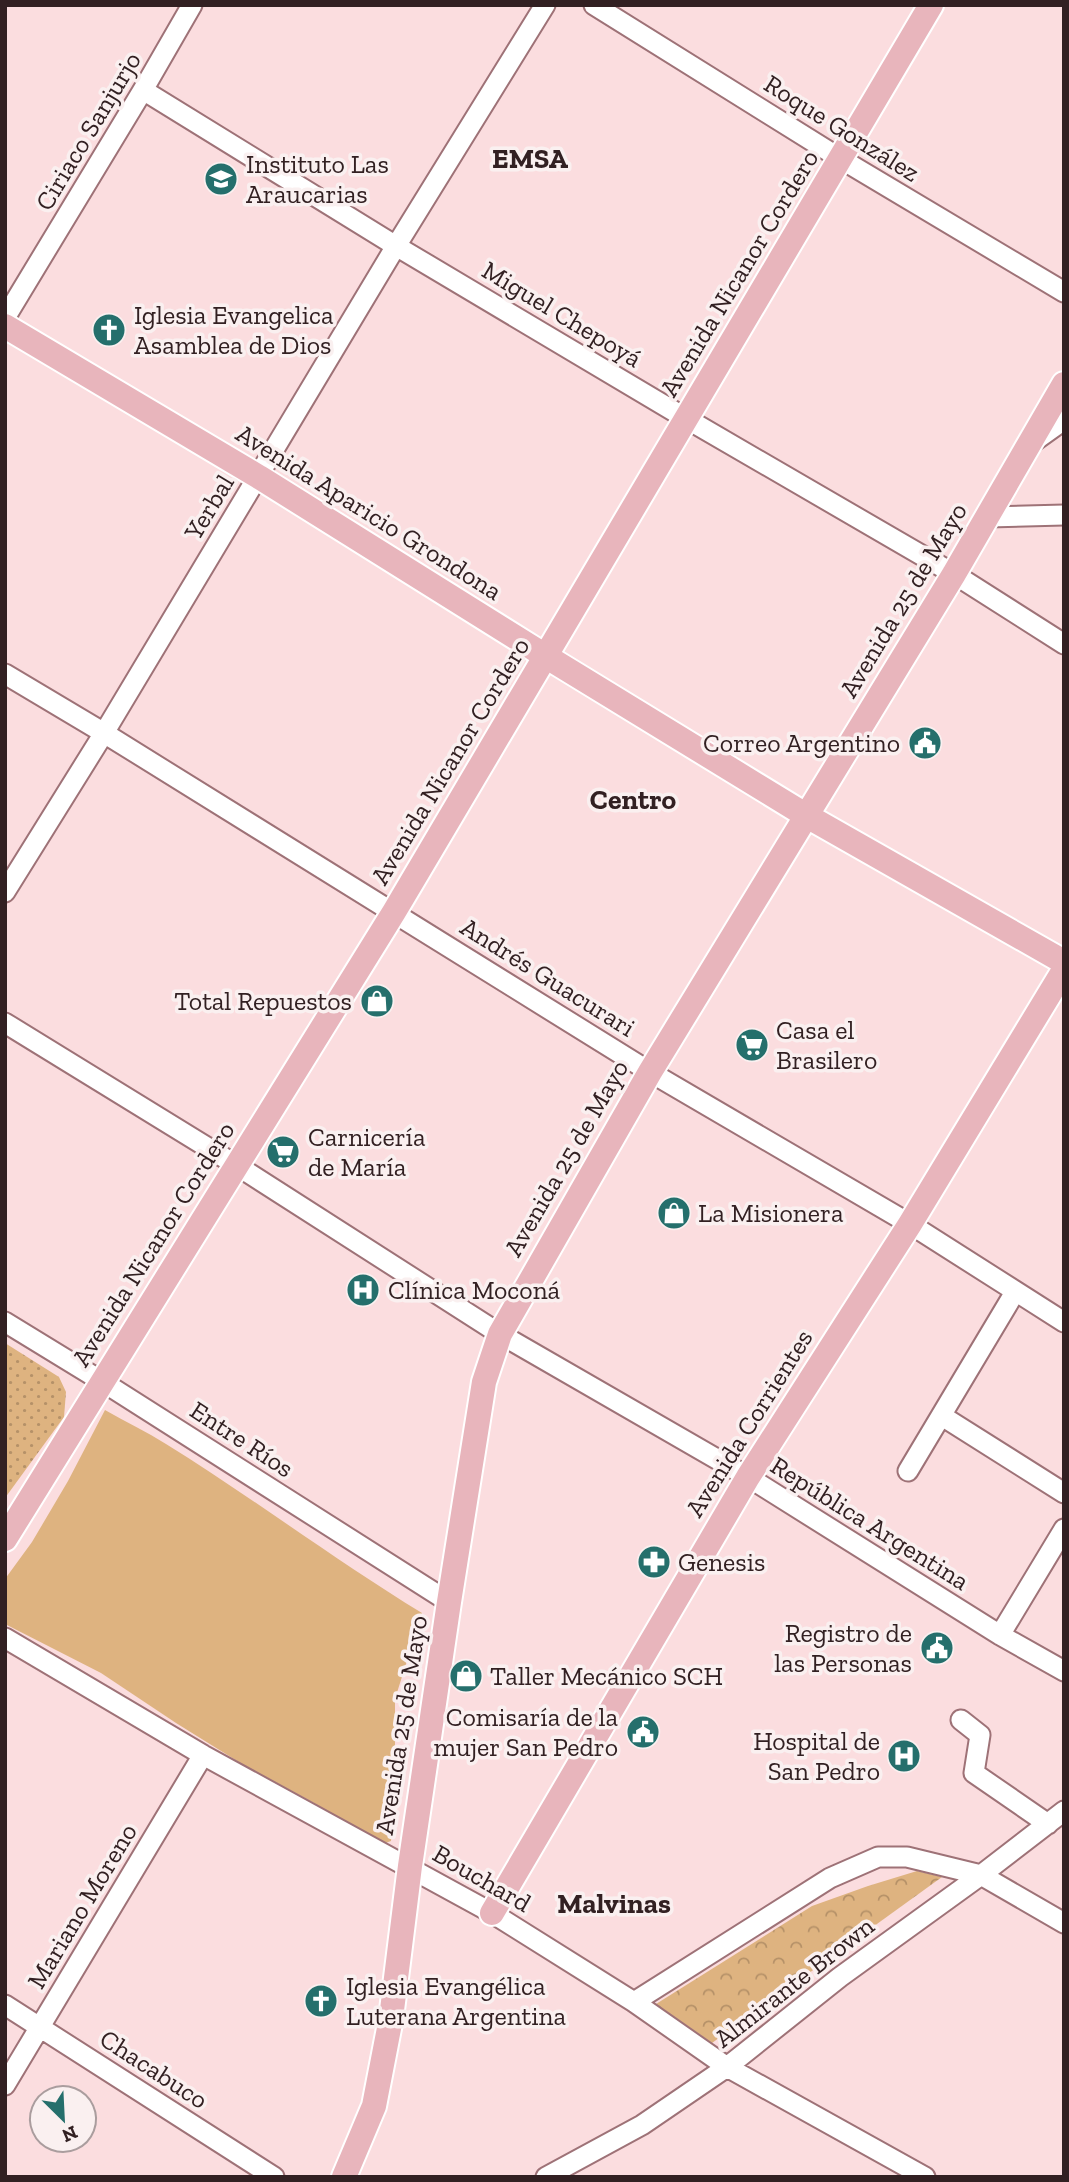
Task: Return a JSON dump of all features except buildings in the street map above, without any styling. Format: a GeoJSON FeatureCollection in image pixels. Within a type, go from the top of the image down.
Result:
{"type":"FeatureCollection","features":[{"type":"Feature","properties":{"kind":"main road","name":"Avenida Nicanor Cordero"},"geometry":{"type":"LineString","coordinates":[[5,1539],[394,912],[931,5]]}},
{"type":"Feature","properties":{"kind":"main road","name":"Avenida Aparicio Grondona"},"geometry":{"type":"LineString","coordinates":[[5,326],[259,477],[807,816],[1064,961]]}},
{"type":"Feature","properties":{"kind":"main road","name":"Avenida 25 de Mayo"},"geometry":{"type":"LineString","coordinates":[[344,2177],[374,2106],[391,2018],[410,1866],[449,1602],[485,1382],[500,1334],[650,1072],[954,574],[1064,384]]}},
{"type":"Feature","properties":{"kind":"main road","name":"Avenida Corrientes"},"geometry":{"type":"LineString","coordinates":[[492,1913],[748,1477],[909,1224],[1064,970]]}},
{"type":"Feature","properties":{"kind":"street","name":"Ciriaco Sanjurjo"},"geometry":{"type":"LineString","coordinates":[[5,318],[192,5]]}},
{"type":"Feature","properties":{"kind":"street","name":"Yerbal"},"geometry":{"type":"LineString","coordinates":[[5,892],[545,5]]}},
{"type":"Feature","properties":{"kind":"street","name":"Roque González"},"geometry":{"type":"LineString","coordinates":[[594,5],[841,159],[1064,292]]}},
{"type":"Feature","properties":{"kind":"street","name":"Miguel Chepoyá"},"geometry":{"type":"LineString","coordinates":[[143,90],[396,246],[954,574],[1064,644]]}},
{"type":"Feature","properties":{"kind":"street"},"geometry":{"type":"LineString","coordinates":[[1028,446],[1064,420]]}},
{"type":"Feature","properties":{"kind":"street"},"geometry":{"type":"LineString","coordinates":[[988,517],[1064,515]]}},
{"type":"Feature","properties":{"kind":"street","name":"Andrés Guacurari"},"geometry":{"type":"LineString","coordinates":[[5,674],[650,1072],[909,1224],[1064,1322]]}},
{"type":"Feature","properties":{"kind":"street","name":"República Argentina"},"geometry":{"type":"LineString","coordinates":[[5,1023],[236,1165],[500,1334],[748,1477],[1000,1635],[1064,1671]]}},
{"type":"Feature","properties":{"kind":"street"},"geometry":{"type":"LineString","coordinates":[[908,1471],[1015,1292]]}},
{"type":"Feature","properties":{"kind":"street","name":"Entre Ríos"},"geometry":{"type":"LineString","coordinates":[[5,1322],[449,1602]]}},
{"type":"Feature","properties":{"kind":"street"},"geometry":{"type":"LineString","coordinates":[[942,1416],[1064,1493]]}},
{"type":"Feature","properties":{"kind":"street"},"geometry":{"type":"LineString","coordinates":[[1000,1635],[1064,1529]]}},
{"type":"Feature","properties":{"kind":"street","name":"Bouchard"},"geometry":{"type":"LineString","coordinates":[[5,1638],[203,1755],[492,1913],[634,2002],[727,2067],[925,2177]]}},
{"type":"Feature","properties":{"kind":"street"},"geometry":{"type":"LineString","coordinates":[[961,1720],[980,1735],[974,1773],[1048,1824]]}},
{"type":"Feature","properties":{"kind":"street","name":"Mariano Moreno"},"geometry":{"type":"LineString","coordinates":[[5,2085],[203,1755]]}},
{"type":"Feature","properties":{"kind":"street","name":"Almirante Brown"},"geometry":{"type":"LineString","coordinates":[[546,2177],[581,2167],[727,2067],[840,1977],[1064,1811]]}},
{"type":"Feature","properties":{"kind":"street"},"geometry":{"type":"LineString","coordinates":[[634,2002],[830,1878],[878,1857],[907,1857],[981,1875],[1064,1923]]}},
{"type":"Feature","properties":{"kind":"street","name":"Chacabuco"},"geometry":{"type":"LineString","coordinates":[[5,2005],[274,2177]]}},
{"type":"Feature","properties":{"kind":"green space"},"geometry":{"type":"Polygon","coordinates":[[[5,1343],[59,1377],[66,1392],[64,1417],[5,1498],[5,1343]]]}},
{"type":"Feature","properties":{"kind":"green space"},"geometry":{"type":"Polygon","coordinates":[[[105,1410],[159,1440],[422,1613],[395,1699],[395,1789],[391,1841],[380,1845],[314,1803],[242,1764],[101,1673],[5,1624],[5,1579],[32,1542],[105,1410]]]}},
{"type":"Feature","properties":{"kind":"green space"},"geometry":{"type":"Polygon","coordinates":[[[917,1871],[942,1877],[712,2043],[656,2004],[812,1906],[917,1871]]]}},
{"type":"Feature","properties":{"kind":"place","name":"Instituto Las Araucarias"},"geometry":{"type":"Point","coordinates":[221,179]}},
{"type":"Feature","properties":{"kind":"place","name":"Iglesia Evangelica Asamblea de Dios"},"geometry":{"type":"Point","coordinates":[109,330]}},
{"type":"Feature","properties":{"kind":"place","name":"Correo Argentino"},"geometry":{"type":"Point","coordinates":[925,743]}},
{"type":"Feature","properties":{"kind":"place","name":"Total Repuestos"},"geometry":{"type":"Point","coordinates":[377,1001]}},
{"type":"Feature","properties":{"kind":"place","name":"Casa el Brasilero"},"geometry":{"type":"Point","coordinates":[752,1045]}},
{"type":"Feature","properties":{"kind":"place","name":"Carnicería de María"},"geometry":{"type":"Point","coordinates":[283,1152]}},
{"type":"Feature","properties":{"kind":"place","name":"La Misionera"},"geometry":{"type":"Point","coordinates":[674,1213]}},
{"type":"Feature","properties":{"kind":"place","name":"Clínica Moconá"},"geometry":{"type":"Point","coordinates":[363,1290]}},
{"type":"Feature","properties":{"kind":"place","name":"Genesis"},"geometry":{"type":"Point","coordinates":[654,1562]}},
{"type":"Feature","properties":{"kind":"place","name":"Registro de las Personas"},"geometry":{"type":"Point","coordinates":[937,1648]}},
{"type":"Feature","properties":{"kind":"place","name":"Taller Mecánico SCH"},"geometry":{"type":"Point","coordinates":[466,1676]}},
{"type":"Feature","properties":{"kind":"place","name":"Comisaría de la mujer San Pedro"},"geometry":{"type":"Point","coordinates":[643,1732]}},
{"type":"Feature","properties":{"kind":"place","name":"Hospital de San Pedro"},"geometry":{"type":"Point","coordinates":[904,1756]}},
{"type":"Feature","properties":{"kind":"place","name":"Iglesia Evangélica Luterana Argentina"},"geometry":{"type":"Point","coordinates":[321,2001]}},
{"type":"Feature","properties":{"kind":"district","name":"EMSA"},"geometry":{"type":"Point","coordinates":[530,158]}},
{"type":"Feature","properties":{"kind":"district","name":"Centro"},"geometry":{"type":"Point","coordinates":[633,799]}},
{"type":"Feature","properties":{"kind":"district","name":"Malvinas"},"geometry":{"type":"Point","coordinates":[614,1903]}}]}
